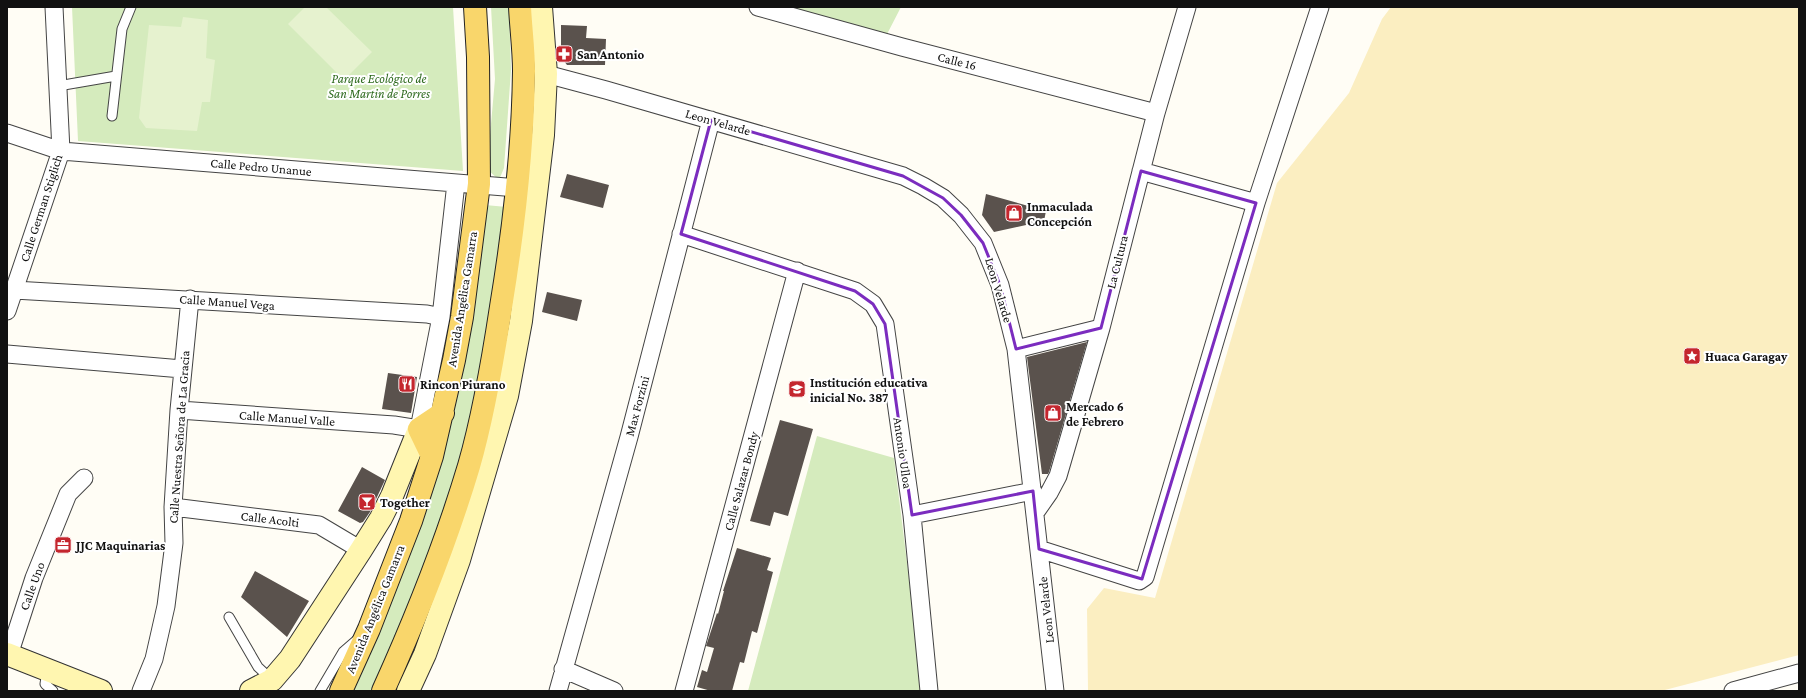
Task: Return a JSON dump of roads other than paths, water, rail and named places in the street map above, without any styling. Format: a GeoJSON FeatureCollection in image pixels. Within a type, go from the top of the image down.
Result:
{"type":"FeatureCollection","features":[{"type":"Feature","properties":{"kind":"main road","name":"Avenida Angélica Gamarra"},"geometry":{"type":"LineString","coordinates":[[341,691],[369,629],[415,508],[432,456],[443,413],[462,317],[479,184],[478,57],[475,7]]}},
{"type":"Feature","properties":{"kind":"main road"},"geometry":{"type":"LineString","coordinates":[[383,691],[424,594],[448,532],[469,466],[482,416],[493,359],[518,188],[524,69],[520,7]]}},
{"type":"Feature","properties":{"kind":"main road"},"geometry":{"type":"LineString","coordinates":[[408,691],[425,654],[459,560],[507,396],[521,321],[543,135],[546,74],[541,7]]}},
{"type":"Feature","properties":{"kind":"main road","name":"Leon Velarde"},"geometry":{"type":"LineString","coordinates":[[524,69],[546,74]]}},
{"type":"Feature","properties":{"kind":"main road"},"geometry":{"type":"LineString","coordinates":[[432,456],[419,429],[443,413]]}},
{"type":"Feature","properties":{"kind":"main road","name":"Avenida Angélica Gamarra"},"geometry":{"type":"LineString","coordinates":[[251,691],[272,680],[290,659],[361,550],[381,518],[392,496],[419,429]]}},
{"type":"Feature","properties":{"kind":"main road"},"geometry":{"type":"LineString","coordinates":[[8,655],[101,691]]}},
{"type":"Feature","properties":{"kind":"street","name":"Calle German Stiglich"},"geometry":{"type":"LineString","coordinates":[[7,311],[60,151],[54,7]]}},
{"type":"Feature","properties":{"kind":"street","name":"Calle 16"},"geometry":{"type":"LineString","coordinates":[[758,7],[902,47],[1156,113]]}},
{"type":"Feature","properties":{"kind":"street","name":"La Cultura"},"geometry":{"type":"LineString","coordinates":[[1035,513],[1050,493],[1058,476],[1101,328],[1156,113],[1187,7]]}},
{"type":"Feature","properties":{"kind":"street"},"geometry":{"type":"LineString","coordinates":[[1039,549],[1139,581],[1145,577],[1256,203],[1320,7]]}},
{"type":"Feature","properties":{"kind":"street","name":"Leon Velarde"},"geometry":{"type":"LineString","coordinates":[[546,74],[903,176],[943,198],[961,215],[983,243],[1000,285],[1016,348],[1055,691]]}},
{"type":"Feature","properties":{"kind":"street","name":"Max Forzini"},"geometry":{"type":"LineString","coordinates":[[558,691],[563,668],[629,437],[711,120]]}},
{"type":"Feature","properties":{"kind":"street","name":"Calle Pedro Unanue"},"geometry":{"type":"LineString","coordinates":[[7,133],[60,151],[518,188]]}},
{"type":"Feature","properties":{"kind":"street"},"geometry":{"type":"LineString","coordinates":[[1141,171],[1256,203]]}},
{"type":"Feature","properties":{"kind":"street","name":"Avenida Angélica Gamarra"},"geometry":{"type":"LineString","coordinates":[[419,429],[441,317],[456,183]]}},
{"type":"Feature","properties":{"kind":"street","name":"Antonio Ulloa"},"geometry":{"type":"LineString","coordinates":[[681,234],[855,291],[873,304],[885,324],[912,515],[929,691]]}},
{"type":"Feature","properties":{"kind":"street","name":"Calle Salazar Bondy"},"geometry":{"type":"LineString","coordinates":[[684,691],[797,271]]}},
{"type":"Feature","properties":{"kind":"street","name":"Calle Manuel Vega"},"geometry":{"type":"LineString","coordinates":[[14,290],[190,299],[427,314],[441,317]]}},
{"type":"Feature","properties":{"kind":"street","name":"Calle Nuestra Señora de La Gracia"},"geometry":{"type":"LineString","coordinates":[[141,691],[154,659],[166,606],[174,542],[173,508],[179,410],[190,299]]}},
{"type":"Feature","properties":{"kind":"street"},"geometry":{"type":"LineString","coordinates":[[1016,348],[1101,328]]}},
{"type":"Feature","properties":{"kind":"street"},"geometry":{"type":"LineString","coordinates":[[7,354],[182,369]]}},
{"type":"Feature","properties":{"kind":"street","name":"Calle Manuel Valle"},"geometry":{"type":"LineString","coordinates":[[179,410],[394,425],[419,429]]}},
{"type":"Feature","properties":{"kind":"street","name":"Calle Uno"},"geometry":{"type":"LineString","coordinates":[[8,655],[34,578],[68,494],[84,478]]}},
{"type":"Feature","properties":{"kind":"street"},"geometry":{"type":"LineString","coordinates":[[912,515],[1033,491]]}},
{"type":"Feature","properties":{"kind":"street"},"geometry":{"type":"LineString","coordinates":[[392,496],[415,508]]}},
{"type":"Feature","properties":{"kind":"street","name":"Calle Acolti"},"geometry":{"type":"LineString","coordinates":[[173,508],[319,525],[361,550]]}},
{"type":"Feature","properties":{"kind":"street"},"geometry":{"type":"LineString","coordinates":[[563,668],[614,691]]}},
{"type":"Feature","properties":{"kind":"street"},"geometry":{"type":"LineString","coordinates":[[1734,691],[1799,673]]}},
{"type":"Feature","properties":{"kind":"lane"},"geometry":{"type":"LineString","coordinates":[[112,116],[122,29],[131,7]]}},
{"type":"Feature","properties":{"kind":"lane"},"geometry":{"type":"LineString","coordinates":[[58,86],[116,76]]}},
{"type":"Feature","properties":{"kind":"lane"},"geometry":{"type":"LineString","coordinates":[[229,617],[258,667],[272,680]]}},
{"type":"Feature","properties":{"kind":"lane"},"geometry":{"type":"LineString","coordinates":[[320,691],[343,652],[369,629]]}},
{"type":"Feature","properties":{"kind":"lane"},"geometry":{"type":"LineString","coordinates":[[47,670],[45,684],[52,691]]}},
{"type":"Feature","properties":{"kind":"place","name":"San Antonio"},"geometry":{"type":"Point","coordinates":[564,54]}},
{"type":"Feature","properties":{"kind":"place","name":"Inmaculada Concepción"},"geometry":{"type":"Point","coordinates":[1014,213]}},
{"type":"Feature","properties":{"kind":"place","name":"Huaca Garagay"},"geometry":{"type":"Point","coordinates":[1692,356]}},
{"type":"Feature","properties":{"kind":"place","name":"Rincon Piurano"},"geometry":{"type":"Point","coordinates":[407,384]}},
{"type":"Feature","properties":{"kind":"place","name":"Institución educativa inicial No. 387"},"geometry":{"type":"Point","coordinates":[797,389]}},
{"type":"Feature","properties":{"kind":"place","name":"Mercado 6 de Febrero"},"geometry":{"type":"Point","coordinates":[1053,413]}},
{"type":"Feature","properties":{"kind":"place","name":"Together"},"geometry":{"type":"Point","coordinates":[367,502]}},
{"type":"Feature","properties":{"kind":"place","name":"JJC Maquinarias"},"geometry":{"type":"Point","coordinates":[63,545]}},
{"type":"Feature","properties":{"kind":"park label","name":"Parque Ecológico de San Martin de Porres"},"geometry":{"type":"Point","coordinates":[379,86]}}]}
